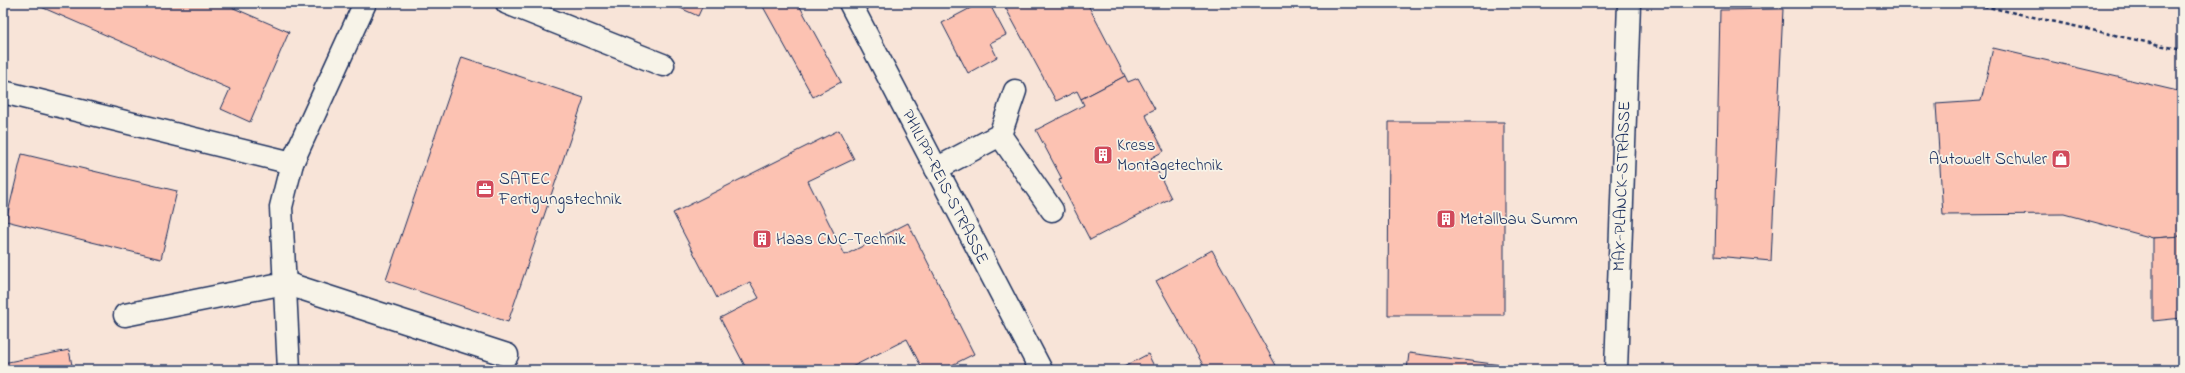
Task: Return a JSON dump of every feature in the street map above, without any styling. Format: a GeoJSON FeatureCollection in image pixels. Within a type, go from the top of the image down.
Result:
{"type":"FeatureCollection","features":[{"type":"Feature","properties":{"kind":"street"},"geometry":{"type":"LineString","coordinates":[[289,370],[281,207],[292,163],[365,3]]}},
{"type":"Feature","properties":{"kind":"street"},"geometry":{"type":"LineString","coordinates":[[507,3],[663,65]]}},
{"type":"Feature","properties":{"kind":"street","name":"PHILIPP-REIS-STRASSE"},"geometry":{"type":"LineString","coordinates":[[850,3],[1041,370]]}},
{"type":"Feature","properties":{"kind":"street","name":"MAX-PLANCK-STRASSE"},"geometry":{"type":"LineString","coordinates":[[1616,370],[1629,3]]}},
{"type":"Feature","properties":{"kind":"street"},"geometry":{"type":"LineString","coordinates":[[936,169],[1000,135],[1015,91]]}},
{"type":"Feature","properties":{"kind":"street"},"geometry":{"type":"LineString","coordinates":[[3,92],[292,163]]}},
{"type":"Feature","properties":{"kind":"street"},"geometry":{"type":"LineString","coordinates":[[1000,135],[1052,210]]}},
{"type":"Feature","properties":{"kind":"street"},"geometry":{"type":"LineString","coordinates":[[125,315],[285,283],[506,355]]}},
{"type":"Feature","properties":{"kind":"path"},"geometry":{"type":"LineString","coordinates":[[1970,3],[2182,50]]}},
{"type":"Feature","properties":{"kind":"shaded area"},"geometry":{"type":"Polygon","coordinates":[[[3,3],[2182,3],[2182,370],[3,370],[3,3]]]}},
{"type":"Feature","properties":{"kind":"building"},"geometry":{"type":"Polygon","coordinates":[[[32,3],[222,3],[289,32],[250,122],[221,109],[230,89],[32,3]]]}},
{"type":"Feature","properties":{"kind":"building"},"geometry":{"type":"Polygon","coordinates":[[[669,3],[704,3],[698,16],[669,3]]]}},
{"type":"Feature","properties":{"kind":"building"},"geometry":{"type":"Polygon","coordinates":[[[761,3],[798,3],[841,82],[813,97],[761,3]]]}},
{"type":"Feature","properties":{"kind":"building"},"geometry":{"type":"Polygon","coordinates":[[[980,3],[989,3],[1006,35],[990,43],[997,57],[968,73],[942,23],[980,3]]]}},
{"type":"Feature","properties":{"kind":"building"},"geometry":{"type":"Polygon","coordinates":[[[1003,3],[1087,3],[1125,76],[1081,99],[1077,91],[1056,101],[1003,3]]]}},
{"type":"Feature","properties":{"kind":"building"},"geometry":{"type":"Polygon","coordinates":[[[1783,9],[1771,261],[1715,256],[1720,10],[1783,9]]]}},
{"type":"Feature","properties":{"kind":"building","name":"Autowelt Schuler"},"geometry":{"type":"Polygon","coordinates":[[[1993,48],[2182,92],[2182,236],[2153,238],[2064,214],[1943,215],[1936,104],[1981,101],[1993,48]]]}},
{"type":"Feature","properties":{"kind":"building","name":"SATEC Fertigungstechnik"},"geometry":{"type":"Polygon","coordinates":[[[462,57],[584,98],[508,322],[386,280],[462,57]]]}},
{"type":"Feature","properties":{"kind":"building","name":"Kress Montagetechnik"},"geometry":{"type":"Polygon","coordinates":[[[1125,76],[1128,82],[1138,78],[1155,109],[1145,114],[1164,151],[1151,158],[1171,198],[1090,240],[1059,180],[1062,179],[1036,130],[1084,105],[1081,99],[1125,76]]]}},
{"type":"Feature","properties":{"kind":"building","name":"Metallbau Summ"},"geometry":{"type":"Polygon","coordinates":[[[1389,122],[1504,122],[1504,315],[1388,315],[1389,122]]]}},
{"type":"Feature","properties":{"kind":"building","name":"Haas CNC-Technik"},"geometry":{"type":"Polygon","coordinates":[[[839,130],[854,159],[808,181],[845,255],[908,223],[974,354],[942,370],[923,370],[907,339],[846,370],[747,370],[720,318],[759,298],[750,282],[717,298],[673,213],[839,130]]]}},
{"type":"Feature","properties":{"kind":"building"},"geometry":{"type":"Polygon","coordinates":[[[22,154],[177,191],[161,259],[6,221],[22,154]]]}},
{"type":"Feature","properties":{"kind":"building"},"geometry":{"type":"Polygon","coordinates":[[[2182,236],[2182,318],[2153,321],[2153,238],[2182,236]]]}},
{"type":"Feature","properties":{"kind":"building"},"geometry":{"type":"Polygon","coordinates":[[[1212,250],[1278,369],[1206,370],[1156,281],[1212,250]]]}},
{"type":"Feature","properties":{"kind":"building"},"geometry":{"type":"Polygon","coordinates":[[[69,350],[73,370],[3,370],[3,363],[69,350]]]}},
{"type":"Feature","properties":{"kind":"building"},"geometry":{"type":"Polygon","coordinates":[[[1409,353],[1501,365],[1501,370],[1407,370],[1409,353]]]}},
{"type":"Feature","properties":{"kind":"building"},"geometry":{"type":"Polygon","coordinates":[[[1148,354],[1156,370],[1118,370],[1148,354]]]}},
{"type":"Feature","properties":{"kind":"place","name":"Kress Montagetechnik"},"geometry":{"type":"Point","coordinates":[1103,155]}},
{"type":"Feature","properties":{"kind":"place","name":"Autowelt Schuler"},"geometry":{"type":"Point","coordinates":[2061,159]}},
{"type":"Feature","properties":{"kind":"place","name":"SATEC Fertigungstechnik"},"geometry":{"type":"Point","coordinates":[485,189]}},
{"type":"Feature","properties":{"kind":"place","name":"Metallbau Summ"},"geometry":{"type":"Point","coordinates":[1446,219]}},
{"type":"Feature","properties":{"kind":"place","name":"Haas CNC-Technik"},"geometry":{"type":"Point","coordinates":[762,239]}}]}
